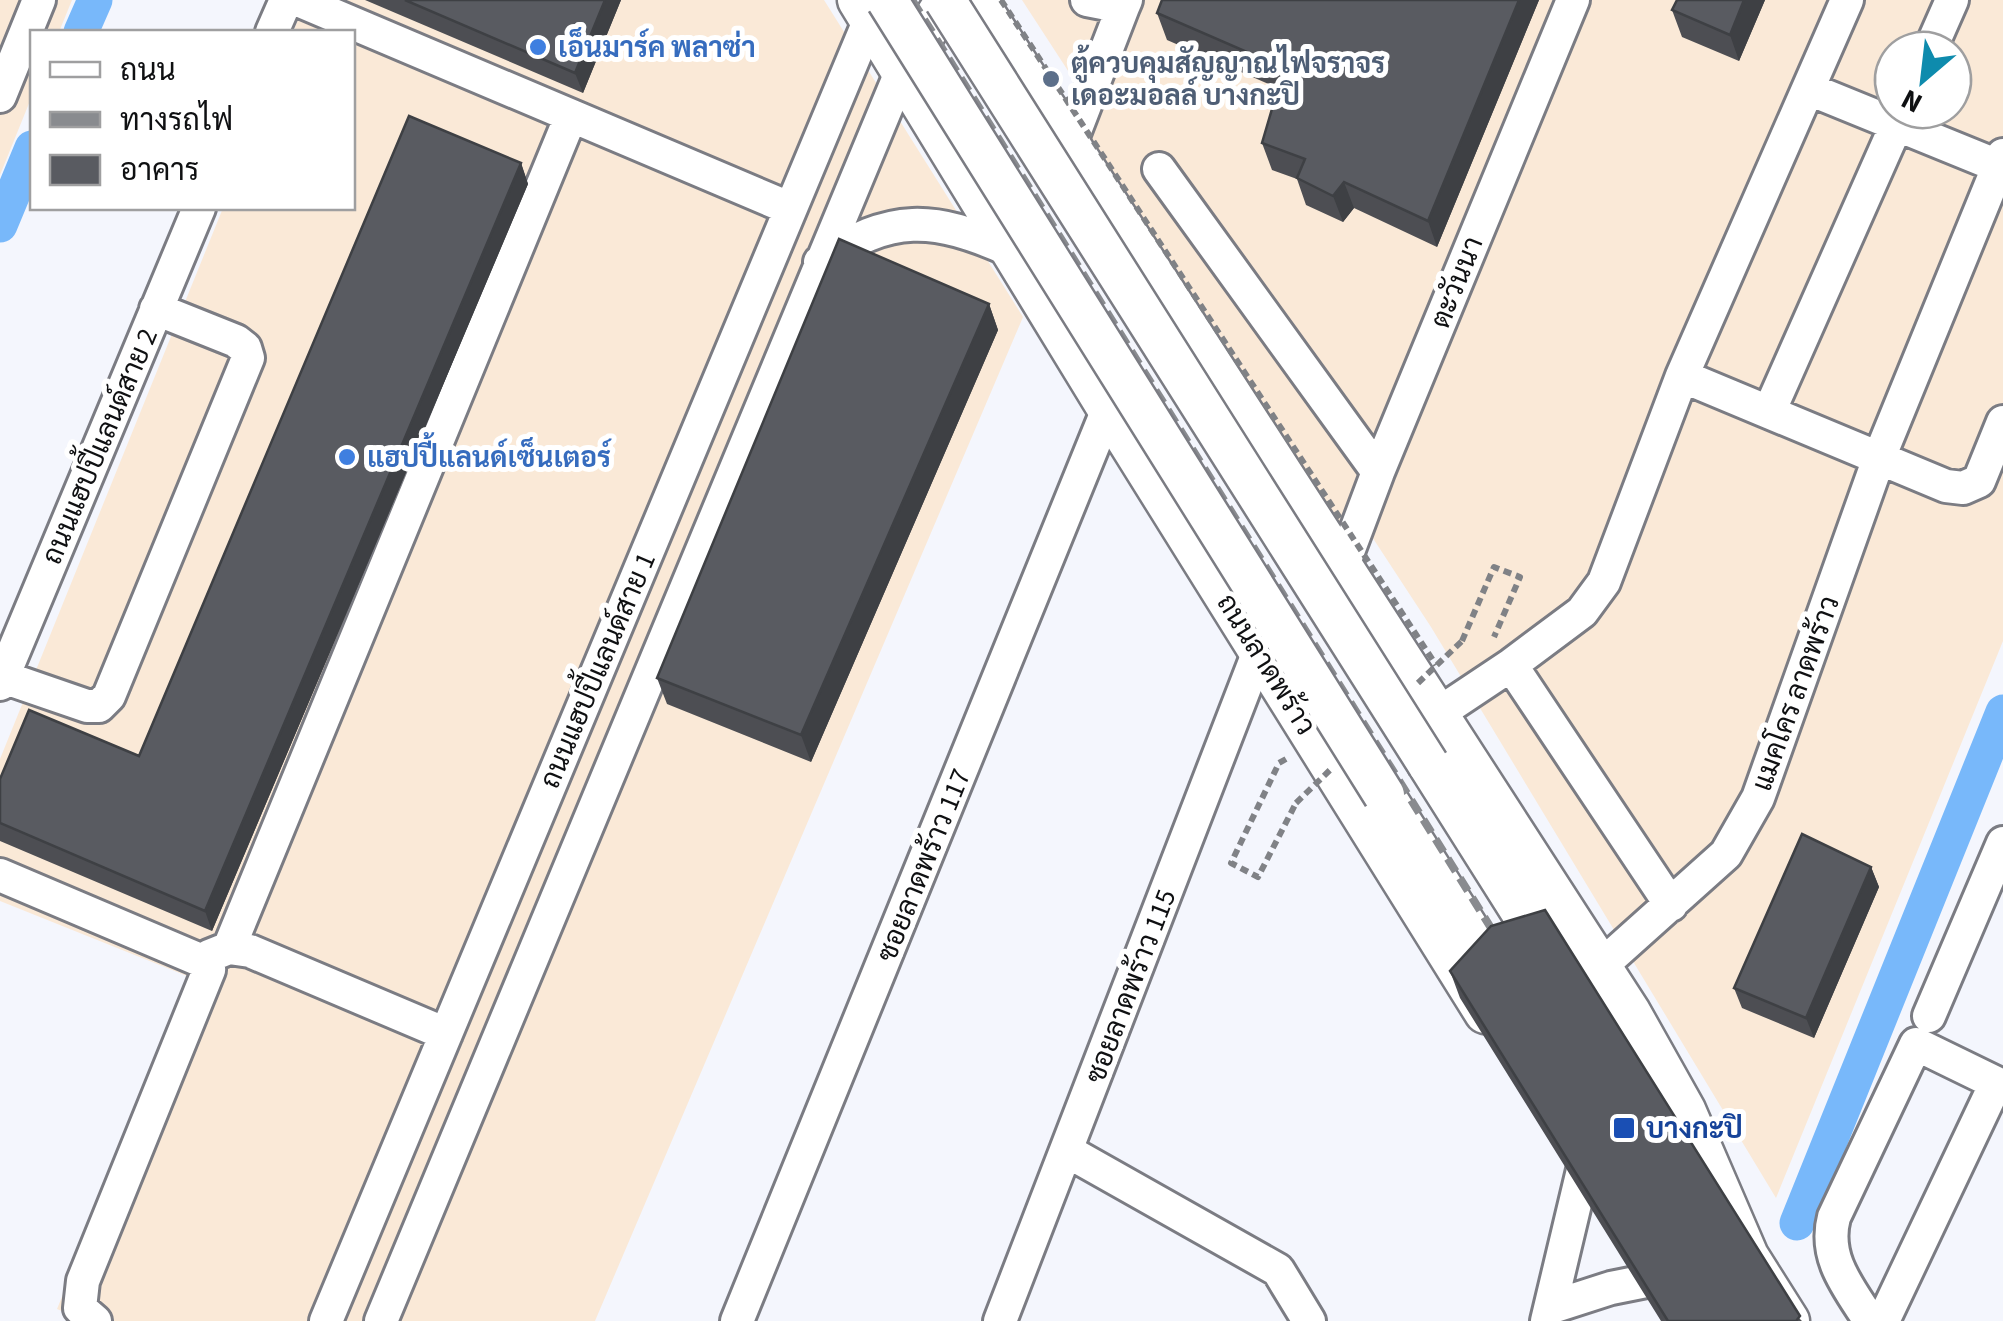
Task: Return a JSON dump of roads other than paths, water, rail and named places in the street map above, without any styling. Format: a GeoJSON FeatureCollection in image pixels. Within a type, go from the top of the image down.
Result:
{"type":"FeatureCollection","features":[{"type":"Feature","properties":{"kind":"main road"},"geometry":{"type":"LineString","coordinates":[[902,70],[945,0],[1428,764],[1685,1110],[1748,1256]]}},
{"type":"Feature","properties":{"kind":"main road"},"geometry":{"type":"LineString","coordinates":[[976,0],[1439,712],[1584,975]]}},
{"type":"Feature","properties":{"kind":"main road","name":"ถนนลาดพร้าว"},"geometry":{"type":"LineString","coordinates":[[878,5],[1384,795],[1510,1025],[1259,651],[1108,409],[902,70],[878,5]]}},
{"type":"Feature","properties":{"kind":"main road"},"geometry":{"type":"LineString","coordinates":[[1608,1048],[1788,1321]]}},
{"type":"Feature","properties":{"kind":"main road"},"geometry":{"type":"LineString","coordinates":[[1580,1143],[1652,1251]]}},
{"type":"Feature","properties":{"kind":"street"},"geometry":{"type":"LineString","coordinates":[[0,96],[39,0]]}},
{"type":"Feature","properties":{"kind":"street"},"geometry":{"type":"LineString","coordinates":[[273,30],[286,0]]}},
{"type":"Feature","properties":{"kind":"street"},"geometry":{"type":"LineString","coordinates":[[298,0],[789,208]]}},
{"type":"Feature","properties":{"kind":"street"},"geometry":{"type":"LineString","coordinates":[[1070,144],[1124,3],[1087,0]]}},
{"type":"Feature","properties":{"kind":"street","name":"ตะวันนา"},"geometry":{"type":"LineString","coordinates":[[1343,564],[1573,0]]}},
{"type":"Feature","properties":{"kind":"street"},"geometry":{"type":"LineString","coordinates":[[1439,712],[1500,656],[1582,612],[1604,582],[1682,376],[1847,0]]}},
{"type":"Feature","properties":{"kind":"street"},"geometry":{"type":"LineString","coordinates":[[1939,30],[1952,0]]}},
{"type":"Feature","properties":{"kind":"street","name":"ถนนแฮปปี้แลนด์สาย 1"},"geometry":{"type":"LineString","coordinates":[[326,1321],[789,208],[878,5]]}},
{"type":"Feature","properties":{"kind":"street","name":"ถนนแฮปปี้แลนด์สาย 1"},"geometry":{"type":"LineString","coordinates":[[381,1321],[902,70]]}},
{"type":"Feature","properties":{"kind":"street"},"geometry":{"type":"LineString","coordinates":[[1810,90],[1873,109]]}},
{"type":"Feature","properties":{"kind":"street"},"geometry":{"type":"LineString","coordinates":[[95,1321],[80,1308],[82,1281],[214,954],[571,116]]}},
{"type":"Feature","properties":{"kind":"street"},"geometry":{"type":"LineString","coordinates":[[1769,412],[1894,130]]}},
{"type":"Feature","properties":{"kind":"street"},"geometry":{"type":"LineString","coordinates":[[1929,130],[2002,163]]}},
{"type":"Feature","properties":{"kind":"street","name":"แมคโคร ลาดพร้าว"},"geometry":{"type":"LineString","coordinates":[[1584,975],[1671,905],[1726,854],[1758,798],[1879,458],[2002,163]]}},
{"type":"Feature","properties":{"kind":"street"},"geometry":{"type":"LineString","coordinates":[[1160,169],[1378,472]]}},
{"type":"Feature","properties":{"kind":"street","name":"ถนนแฮปปี้แลนด์สาย 2"},"geometry":{"type":"LineString","coordinates":[[2,680],[198,210]]}},
{"type":"Feature","properties":{"kind":"street"},"geometry":{"type":"LineString","coordinates":[[820,262],[854,238],[881,228],[914,225],[961,231],[1010,250]]}},
{"type":"Feature","properties":{"kind":"street"},"geometry":{"type":"LineString","coordinates":[[2,680],[87,706],[99,706],[116,678],[248,358],[236,341],[156,309]]}},
{"type":"Feature","properties":{"kind":"street"},"geometry":{"type":"LineString","coordinates":[[1682,376],[1946,486],[1963,488],[1979,481],[2003,422]]}},
{"type":"Feature","properties":{"kind":"street","name":"ซอยลาดพร้าว 117"},"geometry":{"type":"LineString","coordinates":[[737,1321],[1108,409]]}},
{"type":"Feature","properties":{"kind":"street","name":"ซอยลาดพร้าว 115"},"geometry":{"type":"LineString","coordinates":[[1000,1321],[1259,651]]}},
{"type":"Feature","properties":{"kind":"street"},"geometry":{"type":"LineString","coordinates":[[1500,656],[1671,905]]}},
{"type":"Feature","properties":{"kind":"street"},"geometry":{"type":"LineString","coordinates":[[1929,1016],[2003,843]]}},
{"type":"Feature","properties":{"kind":"street"},"geometry":{"type":"LineString","coordinates":[[0,875],[214,954],[250,951],[446,1034]]}},
{"type":"Feature","properties":{"kind":"street"},"geometry":{"type":"LineString","coordinates":[[1870,1321],[1837,1266],[1830,1232],[1916,1044],[1996,1082],[1883,1321]]}},
{"type":"Feature","properties":{"kind":"street"},"geometry":{"type":"LineString","coordinates":[[1550,1314],[1580,1143]]}},
{"type":"Feature","properties":{"kind":"street"},"geometry":{"type":"LineString","coordinates":[[1067,1151],[1278,1270],[1309,1321]]}},
{"type":"Feature","properties":{"kind":"street"},"geometry":{"type":"LineString","coordinates":[[1550,1314],[1612,1288],[1652,1251]]}},
{"type":"Feature","properties":{"kind":"waterway"},"geometry":{"type":"LineString","coordinates":[[82,30],[95,0]]}},
{"type":"Feature","properties":{"kind":"waterway"},"geometry":{"type":"LineString","coordinates":[[0,225],[30,153]]}},
{"type":"Feature","properties":{"kind":"waterway"},"geometry":{"type":"LineString","coordinates":[[1797,1223],[2003,712]]}},
{"type":"Feature","properties":{"kind":"railway"},"geometry":{"type":"LineString","coordinates":[[912,0],[1506,952]]}},
{"type":"Feature","properties":{"kind":"place","name":"เอ็นมาร์ค พลาซ่า"},"geometry":{"type":"Point","coordinates":[538,47]}},
{"type":"Feature","properties":{"kind":"place","name":"ตู้ควบคุมสัญญาณไฟจราจร เดอะมอลล์ บางกะปิ"},"geometry":{"type":"Point","coordinates":[1051,79]}},
{"type":"Feature","properties":{"kind":"place","name":"แฮปปี้แลนด์เซ็นเตอร์"},"geometry":{"type":"Point","coordinates":[347,457]}},
{"type":"Feature","properties":{"kind":"place","name":"บางกะปิ"},"geometry":{"type":"Point","coordinates":[1624,1128]}}]}
